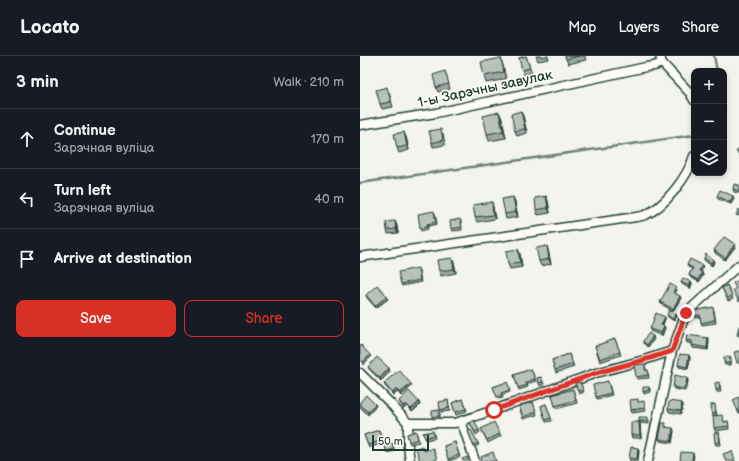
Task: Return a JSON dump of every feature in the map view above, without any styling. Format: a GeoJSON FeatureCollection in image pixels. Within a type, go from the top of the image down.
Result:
{"type":"FeatureCollection","features":[{"type":"Feature","properties":{"kind":"street"},"geometry":{"type":"LineString","coordinates":[[661,60],[691,95]]}},
{"type":"Feature","properties":{"kind":"street","name":"1-ы Зарэчны завулак"},"geometry":{"type":"LineString","coordinates":[[360,125],[436,113],[654,66],[661,60]]}},
{"type":"Feature","properties":{"kind":"street"},"geometry":{"type":"LineString","coordinates":[[360,257],[645,215],[671,194],[691,165]]}},
{"type":"Feature","properties":{"kind":"street"},"geometry":{"type":"LineString","coordinates":[[648,461],[672,351],[686,313],[739,265]]}},
{"type":"Feature","properties":{"kind":"street"},"geometry":{"type":"LineString","coordinates":[[408,423],[455,423],[596,373],[672,351]]}},
{"type":"Feature","properties":{"kind":"street"},"geometry":{"type":"LineString","coordinates":[[360,373],[408,423],[408,447],[410,461]]}},
{"type":"Feature","properties":{"kind":"street"},"geometry":{"type":"LineString","coordinates":[[461,421],[476,461]]}},
{"type":"Feature","properties":{"kind":"building"},"geometry":{"type":"Polygon","coordinates":[[[526,56],[530,68],[522,70],[519,58],[526,56]]]}},
{"type":"Feature","properties":{"kind":"building"},"geometry":{"type":"Polygon","coordinates":[[[565,56],[579,56],[566,59],[565,56]]]}},
{"type":"Feature","properties":{"kind":"building"},"geometry":{"type":"Polygon","coordinates":[[[501,58],[504,72],[484,76],[481,62],[501,58]]]}},
{"type":"Feature","properties":{"kind":"building"},"geometry":{"type":"Polygon","coordinates":[[[445,71],[449,84],[436,87],[433,75],[445,71]]]}},
{"type":"Feature","properties":{"kind":"building"},"geometry":{"type":"Polygon","coordinates":[[[387,87],[391,102],[380,104],[376,90],[387,87]]]}},
{"type":"Feature","properties":{"kind":"building"},"geometry":{"type":"Polygon","coordinates":[[[521,111],[525,129],[515,131],[511,114],[521,111]]]}},
{"type":"Feature","properties":{"kind":"building"},"geometry":{"type":"Polygon","coordinates":[[[499,112],[503,131],[487,134],[483,116],[499,112]]]}},
{"type":"Feature","properties":{"kind":"building"},"geometry":{"type":"Polygon","coordinates":[[[441,129],[443,140],[432,143],[429,131],[441,129]]]}},
{"type":"Feature","properties":{"kind":"building"},"geometry":{"type":"Polygon","coordinates":[[[404,132],[407,146],[397,148],[394,134],[404,132]]]}},
{"type":"Feature","properties":{"kind":"building"},"geometry":{"type":"Polygon","coordinates":[[[734,184],[739,185],[739,191],[733,189],[734,184]]]}},
{"type":"Feature","properties":{"kind":"building"},"geometry":{"type":"Polygon","coordinates":[[[720,190],[733,196],[730,202],[717,196],[720,190]]]}},
{"type":"Feature","properties":{"kind":"building"},"geometry":{"type":"Polygon","coordinates":[[[546,196],[548,208],[536,210],[535,198],[546,196]]]}},
{"type":"Feature","properties":{"kind":"building"},"geometry":{"type":"Polygon","coordinates":[[[513,197],[516,212],[505,214],[502,199],[513,197]]]}},
{"type":"Feature","properties":{"kind":"building"},"geometry":{"type":"Polygon","coordinates":[[[492,202],[493,215],[475,217],[473,205],[492,202]]]}},
{"type":"Feature","properties":{"kind":"building"},"geometry":{"type":"Polygon","coordinates":[[[739,209],[739,216],[736,215],[739,209]]]}},
{"type":"Feature","properties":{"kind":"building"},"geometry":{"type":"Polygon","coordinates":[[[434,211],[436,222],[427,224],[427,227],[420,228],[418,214],[434,211]]]}},
{"type":"Feature","properties":{"kind":"building"},"geometry":{"type":"Polygon","coordinates":[[[460,219],[462,227],[451,229],[450,221],[460,219]]]}},
{"type":"Feature","properties":{"kind":"building"},"geometry":{"type":"Polygon","coordinates":[[[395,221],[396,229],[387,230],[386,222],[395,221]]]}},
{"type":"Feature","properties":{"kind":"building"},"geometry":{"type":"Polygon","coordinates":[[[724,237],[735,244],[725,258],[714,250],[724,237]]]}},
{"type":"Feature","properties":{"kind":"building"},"geometry":{"type":"Polygon","coordinates":[[[547,246],[549,259],[539,261],[536,248],[547,246]]]}},
{"type":"Feature","properties":{"kind":"building"},"geometry":{"type":"Polygon","coordinates":[[[518,249],[520,262],[508,264],[506,251],[518,249]]]}},
{"type":"Feature","properties":{"kind":"building"},"geometry":{"type":"Polygon","coordinates":[[[706,254],[713,260],[711,263],[704,258],[706,254]]]}},
{"type":"Feature","properties":{"kind":"building"},"geometry":{"type":"Polygon","coordinates":[[[452,258],[454,269],[439,271],[437,260],[452,258]]]}},
{"type":"Feature","properties":{"kind":"building"},"geometry":{"type":"Polygon","coordinates":[[[690,259],[702,265],[699,271],[702,272],[698,280],[689,275],[693,268],[687,265],[690,259]]]}},
{"type":"Feature","properties":{"kind":"building"},"geometry":{"type":"Polygon","coordinates":[[[418,268],[420,280],[401,284],[398,272],[418,268]]]}},
{"type":"Feature","properties":{"kind":"building"},"geometry":{"type":"Polygon","coordinates":[[[683,278],[691,282],[689,286],[681,282],[683,278]]]}},
{"type":"Feature","properties":{"kind":"building"},"geometry":{"type":"Polygon","coordinates":[[[739,280],[739,302],[733,290],[736,288],[733,283],[739,280]]]}},
{"type":"Feature","properties":{"kind":"building"},"geometry":{"type":"Polygon","coordinates":[[[670,284],[676,287],[673,292],[680,296],[673,309],[660,302],[670,284]]]}},
{"type":"Feature","properties":{"kind":"building"},"geometry":{"type":"Polygon","coordinates":[[[377,285],[387,296],[375,306],[366,295],[377,285]]]}},
{"type":"Feature","properties":{"kind":"building"},"geometry":{"type":"Polygon","coordinates":[[[727,285],[732,296],[727,298],[722,288],[727,285]]]}},
{"type":"Feature","properties":{"kind":"building"},"geometry":{"type":"Polygon","coordinates":[[[713,307],[715,320],[701,323],[700,315],[695,316],[694,311],[713,307]]]}},
{"type":"Feature","properties":{"kind":"building"},"geometry":{"type":"Polygon","coordinates":[[[669,310],[676,314],[673,319],[667,315],[669,310]]]}},
{"type":"Feature","properties":{"kind":"building"},"geometry":{"type":"Polygon","coordinates":[[[656,313],[665,317],[661,325],[664,326],[661,333],[650,329],[656,313]]]}},
{"type":"Feature","properties":{"kind":"building"},"geometry":{"type":"Polygon","coordinates":[[[649,333],[653,336],[647,345],[643,341],[649,333]]]}},
{"type":"Feature","properties":{"kind":"building"},"geometry":{"type":"Polygon","coordinates":[[[687,335],[708,338],[707,348],[692,345],[692,341],[686,340],[687,335]]]}},
{"type":"Feature","properties":{"kind":"building"},"geometry":{"type":"Polygon","coordinates":[[[615,339],[620,352],[600,359],[595,346],[615,339]]]}},
{"type":"Feature","properties":{"kind":"building"},"geometry":{"type":"Polygon","coordinates":[[[361,345],[370,355],[363,362],[360,359],[361,345]]]}},
{"type":"Feature","properties":{"kind":"building"},"geometry":{"type":"Polygon","coordinates":[[[739,351],[739,363],[737,363],[734,352],[739,351]]]}},
{"type":"Feature","properties":{"kind":"building"},"geometry":{"type":"Polygon","coordinates":[[[569,354],[573,364],[555,370],[552,360],[569,354]]]}},
{"type":"Feature","properties":{"kind":"building"},"geometry":{"type":"Polygon","coordinates":[[[680,354],[689,355],[687,367],[678,365],[680,354]]]}},
{"type":"Feature","properties":{"kind":"building"},"geometry":{"type":"Polygon","coordinates":[[[377,357],[389,368],[380,378],[368,367],[377,357]]]}},
{"type":"Feature","properties":{"kind":"building"},"geometry":{"type":"Polygon","coordinates":[[[724,357],[730,357],[730,363],[724,363],[724,357]]]}},
{"type":"Feature","properties":{"kind":"building"},"geometry":{"type":"Polygon","coordinates":[[[645,364],[645,370],[648,370],[648,375],[636,377],[634,365],[645,364]]]}},
{"type":"Feature","properties":{"kind":"building"},"geometry":{"type":"Polygon","coordinates":[[[531,369],[535,379],[526,382],[527,385],[518,388],[514,375],[531,369]]]}},
{"type":"Feature","properties":{"kind":"building"},"geometry":{"type":"Polygon","coordinates":[[[399,370],[411,384],[400,393],[397,389],[392,393],[384,383],[399,370]]]}},
{"type":"Feature","properties":{"kind":"building"},"geometry":{"type":"Polygon","coordinates":[[[675,375],[687,378],[684,389],[673,387],[675,375]]]}},
{"type":"Feature","properties":{"kind":"building"},"geometry":{"type":"Polygon","coordinates":[[[541,377],[543,382],[539,383],[537,378],[541,377]]]}},
{"type":"Feature","properties":{"kind":"building"},"geometry":{"type":"Polygon","coordinates":[[[608,381],[611,393],[596,397],[593,385],[608,381]]]}},
{"type":"Feature","properties":{"kind":"building"},"geometry":{"type":"Polygon","coordinates":[[[507,382],[510,390],[501,393],[502,395],[497,397],[493,387],[507,382]]]}},
{"type":"Feature","properties":{"kind":"building"},"geometry":{"type":"Polygon","coordinates":[[[580,382],[583,390],[578,391],[575,383],[580,382]]]}},
{"type":"Feature","properties":{"kind":"building"},"geometry":{"type":"Polygon","coordinates":[[[719,382],[720,389],[716,390],[715,383],[719,382]]]}},
{"type":"Feature","properties":{"kind":"building"},"geometry":{"type":"Polygon","coordinates":[[[643,387],[649,387],[649,390],[643,392],[643,387]]]}},
{"type":"Feature","properties":{"kind":"building"},"geometry":{"type":"Polygon","coordinates":[[[573,389],[576,400],[555,406],[552,395],[573,389]]]}},
{"type":"Feature","properties":{"kind":"building"},"geometry":{"type":"Polygon","coordinates":[[[409,391],[419,402],[411,409],[406,404],[403,406],[399,401],[409,391]]]}},
{"type":"Feature","properties":{"kind":"building"},"geometry":{"type":"Polygon","coordinates":[[[366,395],[375,404],[368,412],[360,405],[360,402],[366,395]]]}},
{"type":"Feature","properties":{"kind":"building"},"geometry":{"type":"Polygon","coordinates":[[[739,397],[739,414],[733,400],[739,397]]]}},
{"type":"Feature","properties":{"kind":"building"},"geometry":{"type":"Polygon","coordinates":[[[463,399],[466,409],[455,412],[452,403],[463,399]]]}},
{"type":"Feature","properties":{"kind":"building"},"geometry":{"type":"Polygon","coordinates":[[[638,399],[638,402],[644,401],[645,408],[631,410],[630,400],[638,399]]]}},
{"type":"Feature","properties":{"kind":"building"},"geometry":{"type":"Polygon","coordinates":[[[448,400],[449,408],[440,410],[439,402],[448,400]]]}},
{"type":"Feature","properties":{"kind":"building"},"geometry":{"type":"Polygon","coordinates":[[[669,401],[682,403],[681,411],[668,409],[669,401]]]}},
{"type":"Feature","properties":{"kind":"building"},"geometry":{"type":"Polygon","coordinates":[[[533,402],[536,412],[523,417],[519,406],[533,402]]]}},
{"type":"Feature","properties":{"kind":"building"},"geometry":{"type":"Polygon","coordinates":[[[546,404],[551,418],[545,420],[541,406],[546,404]]]}},
{"type":"Feature","properties":{"kind":"building"},"geometry":{"type":"Polygon","coordinates":[[[715,404],[716,413],[712,414],[711,405],[715,404]]]}},
{"type":"Feature","properties":{"kind":"building"},"geometry":{"type":"Polygon","coordinates":[[[439,410],[439,416],[432,417],[432,411],[439,410]]]}},
{"type":"Feature","properties":{"kind":"building"},"geometry":{"type":"Polygon","coordinates":[[[722,415],[724,422],[728,421],[729,426],[714,428],[713,416],[722,415]]]}},
{"type":"Feature","properties":{"kind":"building"},"geometry":{"type":"Polygon","coordinates":[[[639,417],[648,417],[648,421],[639,421],[639,417]]]}},
{"type":"Feature","properties":{"kind":"building"},"geometry":{"type":"Polygon","coordinates":[[[474,420],[479,430],[475,432],[470,423],[474,420]]]}},
{"type":"Feature","properties":{"kind":"building"},"geometry":{"type":"Polygon","coordinates":[[[494,422],[500,434],[487,440],[481,429],[494,422]]]}},
{"type":"Feature","properties":{"kind":"building"},"geometry":{"type":"Polygon","coordinates":[[[631,422],[639,422],[640,435],[631,435],[631,422]]]}},
{"type":"Feature","properties":{"kind":"building"},"geometry":{"type":"Polygon","coordinates":[[[662,423],[666,423],[665,427],[673,428],[671,441],[659,439],[662,423]]]}},
{"type":"Feature","properties":{"kind":"building"},"geometry":{"type":"Polygon","coordinates":[[[379,430],[382,440],[368,445],[364,435],[379,430]]]}},
{"type":"Feature","properties":{"kind":"building"},"geometry":{"type":"Polygon","coordinates":[[[471,430],[478,443],[473,445],[468,431],[471,430]]]}},
{"type":"Feature","properties":{"kind":"building"},"geometry":{"type":"Polygon","coordinates":[[[416,431],[418,439],[409,442],[407,434],[416,431]]]}},
{"type":"Feature","properties":{"kind":"building"},"geometry":{"type":"Polygon","coordinates":[[[433,431],[434,435],[425,438],[423,433],[433,431]]]}},
{"type":"Feature","properties":{"kind":"building"},"geometry":{"type":"Polygon","coordinates":[[[719,432],[720,442],[715,443],[714,433],[719,432]]]}},
{"type":"Feature","properties":{"kind":"building"},"geometry":{"type":"Polygon","coordinates":[[[455,442],[459,455],[448,459],[444,446],[455,442]]]}},
{"type":"Feature","properties":{"kind":"building"},"geometry":{"type":"Polygon","coordinates":[[[392,443],[394,449],[386,451],[385,445],[392,443]]]}},
{"type":"Feature","properties":{"kind":"building"},"geometry":{"type":"Polygon","coordinates":[[[422,446],[424,451],[433,448],[437,459],[431,461],[420,461],[416,448],[422,446]]]}},
{"type":"Feature","properties":{"kind":"building"},"geometry":{"type":"Polygon","coordinates":[[[631,447],[638,448],[637,459],[629,458],[631,447]]]}},
{"type":"Feature","properties":{"kind":"building"},"geometry":{"type":"Polygon","coordinates":[[[732,451],[735,461],[726,461],[723,454],[732,451]]]}},
{"type":"Feature","properties":{"kind":"building"},"geometry":{"type":"Polygon","coordinates":[[[493,452],[496,461],[482,461],[481,457],[493,452]]]}},
{"type":"Feature","properties":{"kind":"building"},"geometry":{"type":"Polygon","coordinates":[[[681,452],[693,453],[692,461],[680,461],[681,452]]]}},
{"type":"Feature","properties":{"kind":"building"},"geometry":{"type":"Polygon","coordinates":[[[467,457],[468,461],[463,461],[462,459],[467,457]]]}},
{"type":"Feature","properties":{"kind":"waterway"},"geometry":{"type":"LineString","coordinates":[[714,56],[716,68]]}},
{"type":"Feature","properties":{"kind":"waterway"},"geometry":{"type":"LineString","coordinates":[[360,183],[691,135]]}},
{"type":"Feature","properties":{"kind":"route"},"geometry":{"type":"LineString","coordinates":[[494,410],[596,373],[672,351],[686,313]]}}]}
